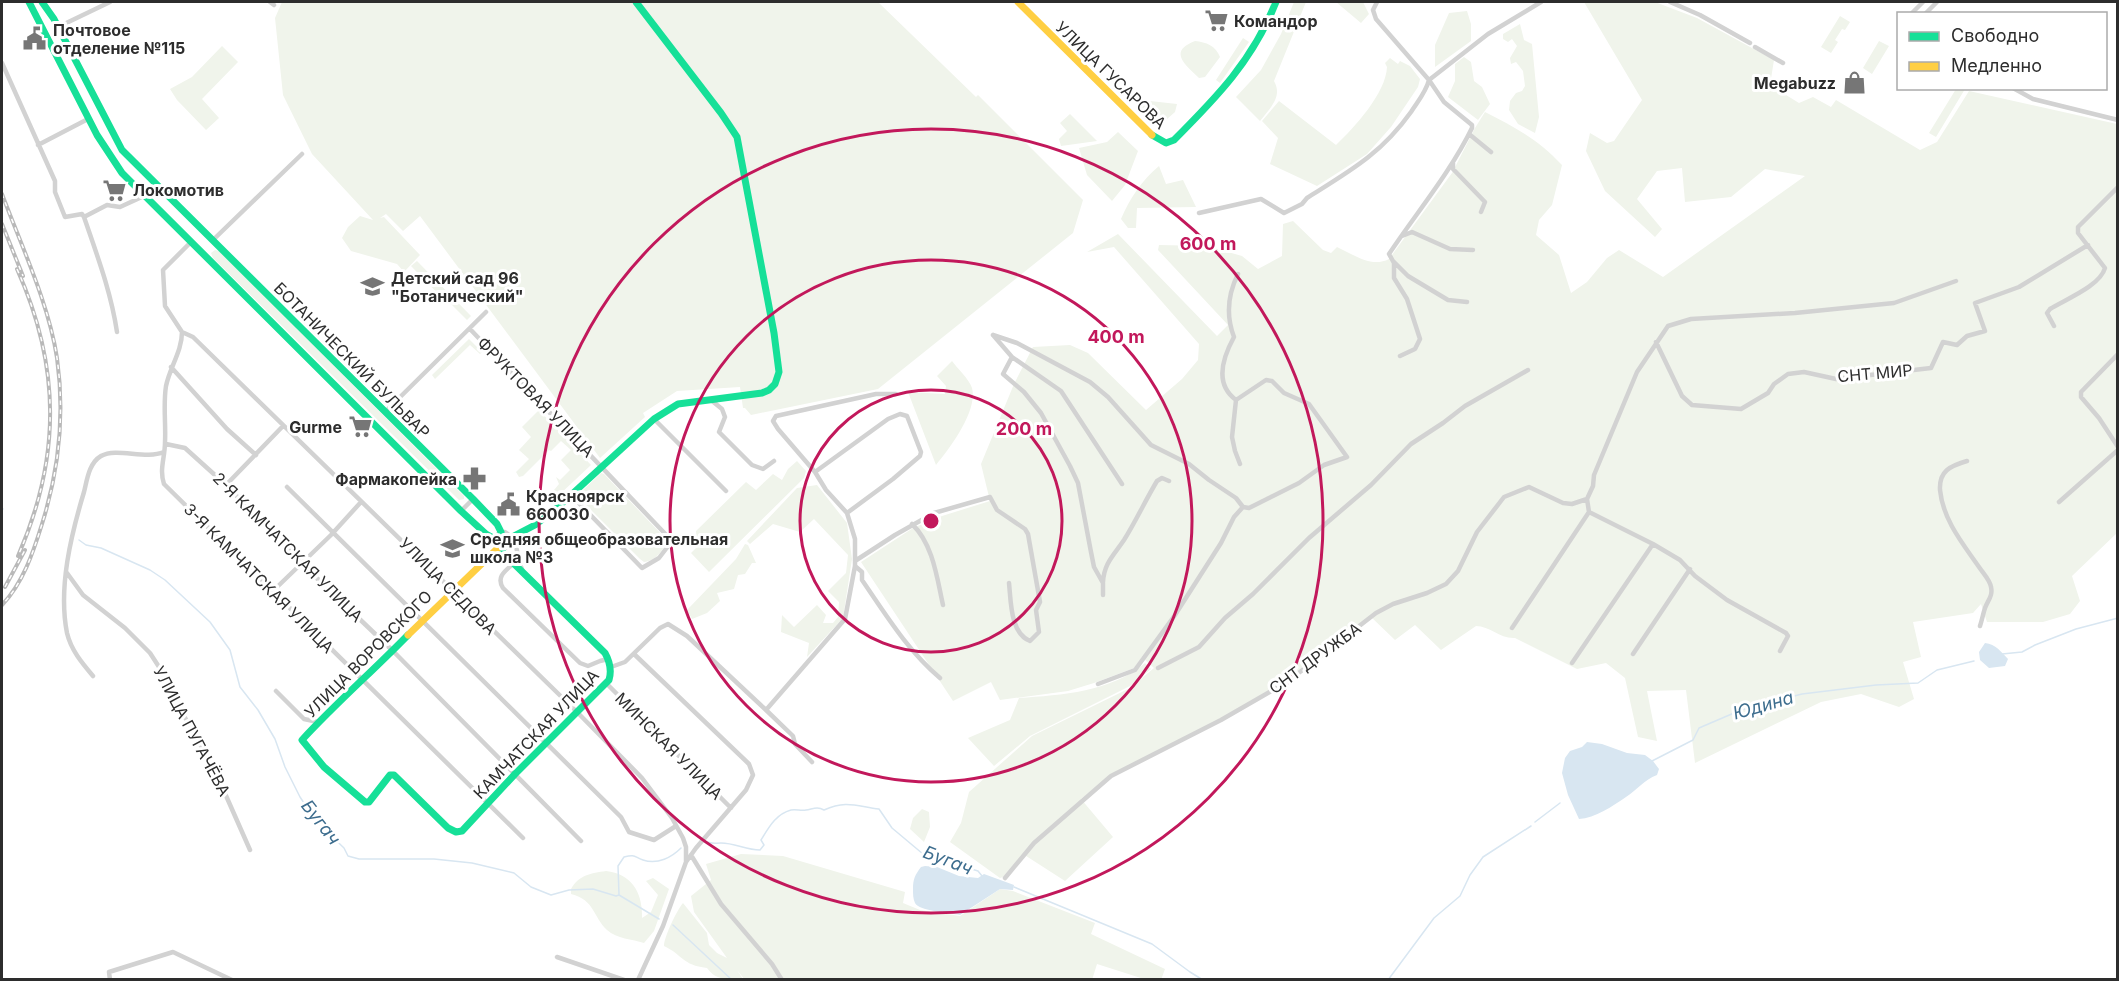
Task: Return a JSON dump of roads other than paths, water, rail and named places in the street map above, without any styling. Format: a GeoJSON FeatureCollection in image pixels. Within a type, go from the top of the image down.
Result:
{"type":"FeatureCollection","features":[{"type":"Feature","properties":{"kind":"street","name":"БОТАНИЧЕСКИЙ БУЛЬВАР"},"geometry":{"type":"LineString","coordinates":[[29,2],[88,119],[111,159],[144,196],[461,511],[486,534],[495,539]]}},
{"type":"Feature","properties":{"kind":"street","name":"БОТАНИЧЕСКИЙ БУЛЬВАР"},"geometry":{"type":"LineString","coordinates":[[42,2],[58,27],[122,150],[473,499],[501,532]]}},
{"type":"Feature","properties":{"kind":"street"},"geometry":{"type":"LineString","coordinates":[[58,27],[110,2]]}},
{"type":"Feature","properties":{"kind":"street"},"geometry":{"type":"LineString","coordinates":[[512,538],[535,525],[654,419],[678,404],[762,393],[775,384],[779,372],[774,333],[737,137],[636,2]]}},
{"type":"Feature","properties":{"kind":"street","name":"УЛИЦА ГУСАРОВА"},"geometry":{"type":"LineString","coordinates":[[1018,2],[1161,142],[1166,143],[1174,140],[1235,77],[1259,39],[1276,2]]}},
{"type":"Feature","properties":{"kind":"street"},"geometry":{"type":"LineString","coordinates":[[1377,2],[1373,10],[1376,19],[1429,80],[1444,102],[1468,121],[1472,128],[1453,164],[1435,186],[1389,254],[1394,263],[1408,276],[1448,300],[1467,302]]}},
{"type":"Feature","properties":{"kind":"street"},"geometry":{"type":"LineString","coordinates":[[1199,213],[1261,199],[1284,213],[1302,204],[1307,198],[1367,160],[1386,143],[1426,90],[1429,80],[1488,34],[1541,2]]}},
{"type":"Feature","properties":{"kind":"street"},"geometry":{"type":"LineString","coordinates":[[1670,2],[1700,15],[1750,43]]}},
{"type":"Feature","properties":{"kind":"street"},"geometry":{"type":"LineString","coordinates":[[1755,47],[1783,63]]}},
{"type":"Feature","properties":{"kind":"street"},"geometry":{"type":"LineString","coordinates":[[2,63],[54,181],[55,192],[65,217],[82,214],[84,217],[107,283],[117,332]]}},
{"type":"Feature","properties":{"kind":"street"},"geometry":{"type":"LineString","coordinates":[[2017,90],[2034,99],[2118,120]]}},
{"type":"Feature","properties":{"kind":"street"},"geometry":{"type":"LineString","coordinates":[[38,144],[88,119]]}},
{"type":"Feature","properties":{"kind":"street"},"geometry":{"type":"LineString","coordinates":[[1469,134],[1491,152]]}},
{"type":"Feature","properties":{"kind":"street"},"geometry":{"type":"LineString","coordinates":[[201,252],[302,154]]}},
{"type":"Feature","properties":{"kind":"street"},"geometry":{"type":"LineString","coordinates":[[1453,164],[1454,170],[1485,202],[1481,212]]}},
{"type":"Feature","properties":{"kind":"street"},"geometry":{"type":"LineString","coordinates":[[2054,326],[2047,313],[2050,309],[2096,282],[2103,275],[2105,268],[2078,233],[2078,227],[2118,187]]}},
{"type":"Feature","properties":{"kind":"street"},"geometry":{"type":"LineString","coordinates":[[84,217],[107,205],[120,207],[144,196]]}},
{"type":"Feature","properties":{"kind":"street"},"geometry":{"type":"LineString","coordinates":[[1400,237],[1412,232],[1450,249],[1473,250]]}},
{"type":"Feature","properties":{"kind":"street"},"geometry":{"type":"LineString","coordinates":[[93,676],[77,656],[68,635],[65,619],[70,542],[92,465],[101,455],[111,453],[154,456],[164,452],[166,386],[171,367],[180,348],[182,332],[165,306],[163,270],[191,242]]}},
{"type":"Feature","properties":{"kind":"street","name":"СНТ МИР"},"geometry":{"type":"LineString","coordinates":[[1656,342],[1682,396],[1692,405],[1741,409],[1768,393],[1774,384],[1788,374],[1804,372],[1836,379],[1931,368],[1942,342],[1957,345],[1967,336],[1985,331],[1975,303],[2019,287],[2088,245]]}},
{"type":"Feature","properties":{"kind":"street"},"geometry":{"type":"LineString","coordinates":[[1394,263],[1394,278],[1407,299],[1420,339],[1415,349],[1400,356]]}},
{"type":"Feature","properties":{"kind":"street"},"geometry":{"type":"LineString","coordinates":[[1236,400],[1225,390],[1222,376],[1225,353],[1234,337],[1228,321],[1232,287],[1238,274]]}},
{"type":"Feature","properties":{"kind":"street"},"geometry":{"type":"LineString","coordinates":[[1512,628],[1589,512],[1587,499],[1593,486],[1594,475],[1637,372],[1668,326],[1691,319],[1795,313],[1894,303],[1956,281]]}},
{"type":"Feature","properties":{"kind":"street"},"geometry":{"type":"LineString","coordinates":[[385,412],[486,312]]}},
{"type":"Feature","properties":{"kind":"street","name":"ФРУКТОВАЯ УЛИЦА"},"geometry":{"type":"LineString","coordinates":[[470,329],[672,541],[659,558],[642,568],[571,495]]}},
{"type":"Feature","properties":{"kind":"street","name":"УЛИЦА СЕДОВА"},"geometry":{"type":"LineString","coordinates":[[182,332],[193,337],[642,778],[676,826],[686,847],[687,862]]}},
{"type":"Feature","properties":{"kind":"street"},"geometry":{"type":"LineString","coordinates":[[1122,484],[1061,391],[1012,357],[993,335],[1017,343],[1090,382],[1108,398],[1151,445],[1189,464],[1236,498],[1243,507],[1249,508],[1299,483],[1324,465],[1347,457],[1310,404],[1284,393],[1272,381],[1266,380],[1236,400]]}},
{"type":"Feature","properties":{"kind":"street"},"geometry":{"type":"LineString","coordinates":[[2059,502],[2118,449],[2099,418],[2080,397],[2081,392],[2118,354]]}},
{"type":"Feature","properties":{"kind":"street"},"geometry":{"type":"LineString","coordinates":[[1012,357],[1003,374],[1024,392],[1041,413],[1070,466],[1080,492],[1094,567],[1103,583]]}},
{"type":"Feature","properties":{"kind":"street"},"geometry":{"type":"LineString","coordinates":[[171,367],[226,429],[256,455]]}},
{"type":"Feature","properties":{"kind":"street"},"geometry":{"type":"LineString","coordinates":[[1158,668],[1199,647],[1309,538],[1371,485],[1411,444],[1465,406],[1528,370]]}},
{"type":"Feature","properties":{"kind":"street"},"geometry":{"type":"LineString","coordinates":[[812,762],[795,744],[793,736],[766,710],[845,619],[855,563],[855,539],[847,513],[826,490],[815,472],[773,421],[776,416],[876,394],[896,394]]}},
{"type":"Feature","properties":{"kind":"street"},"geometry":{"type":"LineString","coordinates":[[710,399],[722,409],[725,417],[719,432],[752,465],[763,469],[774,461]]}},
{"type":"Feature","properties":{"kind":"street"},"geometry":{"type":"LineString","coordinates":[[1236,400],[1232,438],[1234,452],[1240,464]]}},
{"type":"Feature","properties":{"kind":"street"},"geometry":{"type":"LineString","coordinates":[[815,472],[880,424],[904,414],[916,439],[920,456],[847,513]]}},
{"type":"Feature","properties":{"kind":"street"},"geometry":{"type":"LineString","coordinates":[[654,419],[726,491]]}},
{"type":"Feature","properties":{"kind":"street"},"geometry":{"type":"LineString","coordinates":[[226,485],[283,426]]}},
{"type":"Feature","properties":{"kind":"street","name":"2-Я КАМЧАТСКАЯ УЛИЦА"},"geometry":{"type":"LineString","coordinates":[[166,444],[186,448],[226,485],[302,564],[393,651],[581,841]]}},
{"type":"Feature","properties":{"kind":"street","name":"3-Я КАМЧАТСКАЯ УЛИЦА"},"geometry":{"type":"LineString","coordinates":[[164,452],[161,465],[164,484],[523,838]]}},
{"type":"Feature","properties":{"kind":"street"},"geometry":{"type":"LineString","coordinates":[[1967,461],[1952,465],[1947,469],[1940,479],[1940,492],[1942,505],[1954,532],[1991,584],[1992,596],[1985,607],[1980,626]]}},
{"type":"Feature","properties":{"kind":"street"},"geometry":{"type":"LineString","coordinates":[[1103,595],[1104,571],[1109,560],[1123,542],[1157,481],[1162,478],[1169,481]]}},
{"type":"Feature","properties":{"kind":"street"},"geometry":{"type":"LineString","coordinates":[[287,487],[621,817],[629,832],[654,840],[676,826]]}},
{"type":"Feature","properties":{"kind":"street","name":"СНТ ДРУЖБА"},"geometry":{"type":"LineString","coordinates":[[1005,878],[1034,843],[1111,776],[1221,720],[1287,682],[1376,613],[1393,604],[1446,584],[1458,571],[1477,532],[1504,497],[1529,487],[1563,503],[1572,504],[1587,499]]}},
{"type":"Feature","properties":{"kind":"street"},"geometry":{"type":"LineString","coordinates":[[855,563],[912,524],[934,513],[990,497],[997,510],[1025,529],[1028,534],[1040,602],[1036,610],[1039,632],[1030,641],[1023,638],[1017,629],[1009,583]]}},
{"type":"Feature","properties":{"kind":"street"},"geometry":{"type":"LineString","coordinates":[[461,511],[473,499]]}},
{"type":"Feature","properties":{"kind":"street"},"geometry":{"type":"LineString","coordinates":[[273,590],[302,564],[361,502]]}},
{"type":"Feature","properties":{"kind":"street"},"geometry":{"type":"LineString","coordinates":[[1098,684],[1135,670],[1175,615],[1221,543],[1234,517],[1243,507]]}},
{"type":"Feature","properties":{"kind":"street"},"geometry":{"type":"LineString","coordinates":[[1589,512],[1680,560],[1695,576],[1727,600],[1786,633],[1788,636],[1780,651]]}},
{"type":"Feature","properties":{"kind":"street"},"geometry":{"type":"LineString","coordinates":[[912,524],[922,534],[935,570],[943,605]]}},
{"type":"Feature","properties":{"kind":"street"},"geometry":{"type":"LineString","coordinates":[[526,576],[517,559],[516,544],[507,533],[501,532],[495,539],[499,548],[513,564],[605,652],[611,667]]}},
{"type":"Feature","properties":{"kind":"street"},"geometry":{"type":"LineString","coordinates":[[499,548],[510,547],[512,538]]}},
{"type":"Feature","properties":{"kind":"street"},"geometry":{"type":"LineString","coordinates":[[1572,663],[1653,544]]}},
{"type":"Feature","properties":{"kind":"street","name":"УЛИЦА ВОРОВСКОГО"},"geometry":{"type":"LineString","coordinates":[[453,831],[394,775],[390,775],[369,802],[365,802],[324,767],[303,743],[303,738],[422,620],[499,548]]}},
{"type":"Feature","properties":{"kind":"street"},"geometry":{"type":"LineString","coordinates":[[855,563],[862,572],[862,580],[896,630],[940,678]]}},
{"type":"Feature","properties":{"kind":"street"},"geometry":{"type":"LineString","coordinates":[[513,564],[501,577],[500,582],[503,588],[580,663],[588,666],[608,659]]}},
{"type":"Feature","properties":{"kind":"street"},"geometry":{"type":"LineString","coordinates":[[1633,654],[1690,569]]}},
{"type":"Feature","properties":{"kind":"street","name":"УЛИЦА ПУГАЧЁВА"},"geometry":{"type":"LineString","coordinates":[[67,573],[83,595],[124,628],[150,653],[216,773],[250,850]]}},
{"type":"Feature","properties":{"kind":"street","name":"КАМЧАТСКАЯ УЛИЦА"},"geometry":{"type":"LineString","coordinates":[[453,831],[462,831],[606,683],[611,675],[611,667],[625,662],[660,628],[668,624],[687,636],[766,710]]}},
{"type":"Feature","properties":{"kind":"street"},"geometry":{"type":"LineString","coordinates":[[634,654],[749,764],[753,771],[752,780],[687,862],[663,926],[638,980]]}},
{"type":"Feature","properties":{"kind":"street","name":"МИНСКАЯ УЛИЦА"},"geometry":{"type":"LineString","coordinates":[[606,683],[731,808]]}},
{"type":"Feature","properties":{"kind":"street"},"geometry":{"type":"LineString","coordinates":[[276,691],[304,719],[318,722]]}},
{"type":"Feature","properties":{"kind":"street"},"geometry":{"type":"LineString","coordinates":[[686,847],[692,850],[696,848]]}},
{"type":"Feature","properties":{"kind":"street"},"geometry":{"type":"LineString","coordinates":[[691,855],[721,904],[772,964],[782,980]]}},
{"type":"Feature","properties":{"kind":"street"},"geometry":{"type":"LineString","coordinates":[[110,979],[109,972],[173,952],[232,980]]}},
{"type":"Feature","properties":{"kind":"street"},"geometry":{"type":"LineString","coordinates":[[557,957],[624,980]]}},
{"type":"Feature","properties":{"kind":"waterway","name":"Бугач"},"geometry":{"type":"LineString","coordinates":[[79,540],[86,545],[101,548],[150,570],[165,580],[210,622],[230,650],[240,687],[258,710],[275,739],[285,767],[300,797],[316,821],[344,848],[348,856],[359,859],[434,859],[472,863],[514,873],[531,887],[551,895],[569,890],[593,889],[616,896],[619,895],[618,866],[624,857],[633,856],[654,862],[669,857],[681,848]]}},
{"type":"Feature","properties":{"kind":"waterway","name":"Юдина"},"geometry":{"type":"LineString","coordinates":[[2002,654],[2022,652],[2076,629],[2118,618]]}},
{"type":"Feature","properties":{"kind":"waterway","name":"Юдина"},"geometry":{"type":"LineString","coordinates":[[1652,761],[1693,740],[1699,728],[1741,710],[1802,694],[1876,685],[1918,683],[1937,670],[1974,661]]}},
{"type":"Feature","properties":{"kind":"waterway","name":"Юдина"},"geometry":{"type":"LineString","coordinates":[[1535,822],[1560,803]]}},
{"type":"Feature","properties":{"kind":"waterway","name":"Бугач"},"geometry":{"type":"LineString","coordinates":[[707,842],[726,843],[760,850],[764,845],[761,840],[767,830],[777,818],[786,812],[817,808],[824,810],[845,804],[857,805],[879,809],[892,828],[923,854],[978,871],[982,876]]}},
{"type":"Feature","properties":{"kind":"waterway","name":"Юдина"},"geometry":{"type":"LineString","coordinates":[[1388,980],[1434,918],[1460,896],[1470,875],[1483,857],[1531,826]]}},
{"type":"Feature","properties":{"kind":"waterway","name":"Бугач"},"geometry":{"type":"LineString","coordinates":[[1014,887],[1152,944],[1203,980]]}},
{"type":"Feature","properties":{"kind":"waterway"},"geometry":{"type":"LineString","coordinates":[[619,895],[659,919]]}},
{"type":"Feature","properties":{"kind":"waterway"},"geometry":{"type":"LineString","coordinates":[[673,925],[732,980]]}},
{"type":"Feature","properties":{"kind":"railway"},"geometry":{"type":"LineString","coordinates":[[2,194],[48,317],[57,358],[60,400],[59,442],[48,504],[26,567],[16,587],[2,605]]}},
{"type":"Feature","properties":{"kind":"railway"},"geometry":{"type":"LineString","coordinates":[[2,224],[23,276]]}},
{"type":"Feature","properties":{"kind":"railway"},"geometry":{"type":"LineString","coordinates":[[17,269],[42,341],[48,377],[50,412],[48,448],[42,484],[32,520],[18,556]]}},
{"type":"Feature","properties":{"kind":"railway"},"geometry":{"type":"LineString","coordinates":[[5,587],[25,550]]}},
{"type":"Feature","properties":{"kind":"place","name":"Командор"},"geometry":{"type":"Point","coordinates":[1216,21]}},
{"type":"Feature","properties":{"kind":"place","name":"Почтовое отделение №115"},"geometry":{"type":"Point","coordinates":[35,39]}},
{"type":"Feature","properties":{"kind":"place","name":"Megabuzz"},"geometry":{"type":"Point","coordinates":[1854,83]}},
{"type":"Feature","properties":{"kind":"place","name":"Локомотив"},"geometry":{"type":"Point","coordinates":[115,190]}},
{"type":"Feature","properties":{"kind":"place","name":"Детский сад 96 \"Ботанический\""},"geometry":{"type":"Point","coordinates":[373,287]}},
{"type":"Feature","properties":{"kind":"place","name":"Gurme"},"geometry":{"type":"Point","coordinates":[360,427]}},
{"type":"Feature","properties":{"kind":"place","name":"Фармакопейка"},"geometry":{"type":"Point","coordinates":[475,479]}},
{"type":"Feature","properties":{"kind":"place","name":"Красноярск 660030"},"geometry":{"type":"Point","coordinates":[508,505]}},
{"type":"Feature","properties":{"kind":"place","name":"Средняя общеобразовательная школа №3"},"geometry":{"type":"Point","coordinates":[452,548]}}]}
